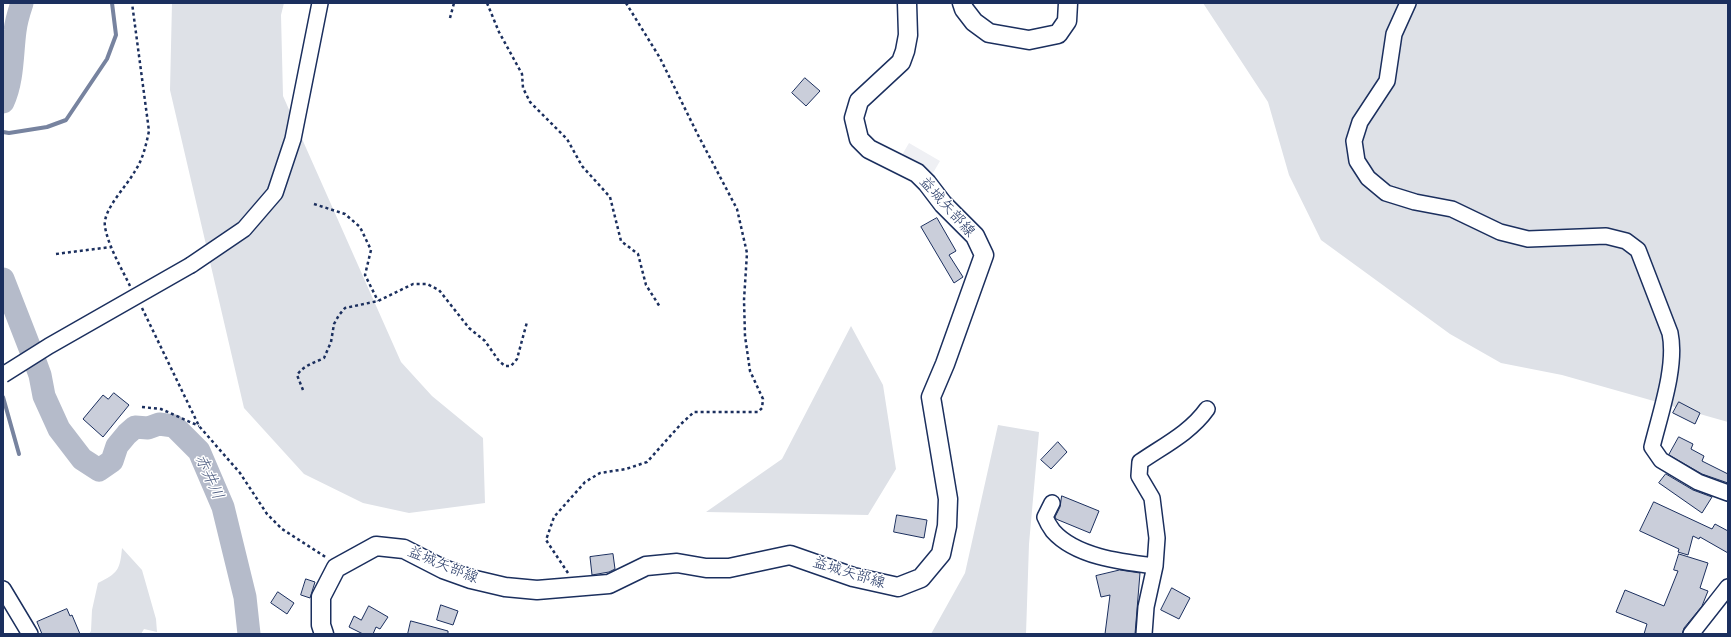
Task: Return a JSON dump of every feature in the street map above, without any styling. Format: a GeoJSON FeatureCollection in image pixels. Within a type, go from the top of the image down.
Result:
{"type":"FeatureCollection","features":[{"type":"Feature","properties":{"kind":"main road","name":"益城矢部線"},"geometry":{"type":"LineString","coordinates":[[324,634],[321,625],[321,597],[336,568],[376,546],[404,549],[443,569],[471,579],[505,587],[537,590],[609,584],[646,566],[677,563],[706,568],[729,568],[790,555],[853,577],[898,587],[921,578],[941,554],[947,526],[948,499],[931,397],[946,364],[984,255],[975,236],[943,204],[927,183],[917,174],[869,149],[859,138],[854,118],[859,101],[901,62],[905,51],[908,35],[907,3]]}},
{"type":"Feature","properties":{"kind":"main road"},"geometry":{"type":"LineString","coordinates":[[962,3],[964,9],[974,22],[989,33],[1029,40],[1058,34],[1067,21],[1068,3]]}},
{"type":"Feature","properties":{"kind":"street"},"geometry":{"type":"LineString","coordinates":[[3,375],[49,346],[191,265],[244,229],[275,193],[293,139],[320,3]]}},
{"type":"Feature","properties":{"kind":"street"},"geometry":{"type":"LineString","coordinates":[[1408,3],[1394,34],[1387,81],[1360,122],[1354,141],[1357,161],[1368,178],[1386,193],[1415,202],[1452,210],[1500,232],[1528,239],[1606,236],[1626,241],[1638,250],[1670,333],[1673,345],[1667,387],[1652,447],[1661,460],[1698,482],[1728,493]]}},
{"type":"Feature","properties":{"kind":"street"},"geometry":{"type":"LineString","coordinates":[[1144,634],[1146,607],[1155,566],[1157,538],[1152,498],[1139,476],[1140,462],[1183,434],[1200,419],[1207,409]]}},
{"type":"Feature","properties":{"kind":"street"},"geometry":{"type":"LineString","coordinates":[[1052,502],[1045,517],[1053,531],[1075,548],[1110,560],[1155,566]]}},
{"type":"Feature","properties":{"kind":"street"},"geometry":{"type":"LineString","coordinates":[[1691,634],[1728,587]]}},
{"type":"Feature","properties":{"kind":"street"},"geometry":{"type":"LineString","coordinates":[[3,589],[30,634]]}},
{"type":"Feature","properties":{"kind":"path"},"geometry":{"type":"LineString","coordinates":[[132,3],[149,131],[145,150],[136,171],[106,215],[104,226],[111,248],[132,289]]}},
{"type":"Feature","properties":{"kind":"path"},"geometry":{"type":"LineString","coordinates":[[450,18],[454,3]]}},
{"type":"Feature","properties":{"kind":"path"},"geometry":{"type":"LineString","coordinates":[[488,3],[499,32],[522,74],[523,88],[530,102],[567,139],[582,166],[610,197],[621,241],[638,254],[646,284],[660,307]]}},
{"type":"Feature","properties":{"kind":"path"},"geometry":{"type":"LineString","coordinates":[[577,587],[546,540],[554,517],[585,482],[600,473],[626,469],[647,462],[681,424],[694,412],[758,412],[762,408],[762,399],[750,371],[745,336],[744,300],[747,253],[736,209],[660,58],[626,3]]}},
{"type":"Feature","properties":{"kind":"path"},"geometry":{"type":"LineString","coordinates":[[314,204],[345,214],[360,227],[371,250],[365,275],[378,301]]}},
{"type":"Feature","properties":{"kind":"path"},"geometry":{"type":"LineString","coordinates":[[56,254],[111,248]]}},
{"type":"Feature","properties":{"kind":"path"},"geometry":{"type":"LineString","coordinates":[[303,390],[297,376],[308,364],[324,358],[339,315],[346,308],[378,301],[413,284],[427,284],[439,290],[469,328],[485,341],[499,361],[505,366],[511,366],[517,359],[527,322]]}},
{"type":"Feature","properties":{"kind":"path"},"geometry":{"type":"LineString","coordinates":[[139,303],[199,426],[240,473],[266,514],[282,529],[340,566]]}},
{"type":"Feature","properties":{"kind":"path"},"geometry":{"type":"LineString","coordinates":[[142,407],[161,409],[199,426]]}},
{"type":"Feature","properties":{"kind":"shaded area"},"geometry":{"type":"Polygon","coordinates":[[[172,3],[284,3],[281,15],[283,96],[401,362],[432,396],[483,438],[485,503],[409,513],[363,503],[304,474],[244,408],[170,90],[172,3]]]}},
{"type":"Feature","properties":{"kind":"shaded area"},"geometry":{"type":"Polygon","coordinates":[[[1203,3],[1728,3],[1728,422],[1562,375],[1501,363],[1450,334],[1321,240],[1289,175],[1268,102],[1203,3]]]}},
{"type":"Feature","properties":{"kind":"shaded area"},"geometry":{"type":"Polygon","coordinates":[[[909,143],[940,161],[933,173],[902,155],[909,143]]]}},
{"type":"Feature","properties":{"kind":"shaded area"},"geometry":{"type":"Polygon","coordinates":[[[851,326],[883,385],[896,469],[868,515],[706,512],[782,459],[851,326]]]}},
{"type":"Feature","properties":{"kind":"shaded area"},"geometry":{"type":"Polygon","coordinates":[[[998,425],[1039,432],[1029,544],[1026,634],[931,634],[965,573],[998,425]]]}},
{"type":"Feature","properties":{"kind":"shaded area"},"geometry":{"type":"Polygon","coordinates":[[[122,548],[142,570],[156,619],[157,632],[144,629],[141,634],[89,634],[91,631],[92,610],[98,583],[117,570],[122,548]]]}},
{"type":"Feature","properties":{"kind":"building"},"geometry":{"type":"Polygon","coordinates":[[[805,78],[820,91],[806,106],[792,93],[805,78]]]}},
{"type":"Feature","properties":{"kind":"building"},"geometry":{"type":"Polygon","coordinates":[[[937,218],[956,251],[949,255],[963,277],[954,283],[921,227],[937,218]]]}},
{"type":"Feature","properties":{"kind":"building"},"geometry":{"type":"Polygon","coordinates":[[[114,393],[129,405],[103,437],[83,419],[103,395],[108,399],[114,393]]]}},
{"type":"Feature","properties":{"kind":"building"},"geometry":{"type":"Polygon","coordinates":[[[1679,402],[1700,413],[1695,424],[1673,413],[1679,402]]]}},
{"type":"Feature","properties":{"kind":"building"},"geometry":{"type":"Polygon","coordinates":[[[1679,437],[1693,444],[1691,449],[1704,456],[1702,461],[1728,474],[1728,483],[1702,474],[1669,455],[1679,437]]]}},
{"type":"Feature","properties":{"kind":"building"},"geometry":{"type":"Polygon","coordinates":[[[1058,442],[1067,452],[1051,469],[1041,460],[1058,442]]]}},
{"type":"Feature","properties":{"kind":"building"},"geometry":{"type":"Polygon","coordinates":[[[1666,474],[1693,490],[1712,497],[1702,513],[1659,483],[1666,474]]]}},
{"type":"Feature","properties":{"kind":"building"},"geometry":{"type":"Polygon","coordinates":[[[1062,496],[1099,511],[1090,533],[1056,519],[1055,517],[1060,507],[1062,496]]]}},
{"type":"Feature","properties":{"kind":"building"},"geometry":{"type":"Polygon","coordinates":[[[1654,502],[1712,529],[1715,524],[1728,531],[1728,553],[1700,537],[1699,539],[1693,536],[1688,555],[1678,552],[1679,549],[1640,531],[1654,502]]]}},
{"type":"Feature","properties":{"kind":"building"},"geometry":{"type":"Polygon","coordinates":[[[897,515],[927,520],[924,538],[894,532],[897,515]]]}},
{"type":"Feature","properties":{"kind":"building"},"geometry":{"type":"Polygon","coordinates":[[[613,554],[615,569],[609,572],[592,575],[590,557],[613,554]]]}},
{"type":"Feature","properties":{"kind":"building"},"geometry":{"type":"Polygon","coordinates":[[[1679,554],[1708,563],[1700,588],[1708,591],[1702,606],[1684,628],[1682,634],[1644,634],[1647,624],[1616,612],[1625,590],[1664,606],[1678,571],[1674,570],[1679,554]]]}},
{"type":"Feature","properties":{"kind":"building"},"geometry":{"type":"Polygon","coordinates":[[[1120,570],[1140,573],[1135,634],[1105,634],[1110,595],[1101,597],[1096,576],[1120,570]]]}},
{"type":"Feature","properties":{"kind":"building"},"geometry":{"type":"Polygon","coordinates":[[[306,579],[315,582],[310,598],[301,595],[306,579]]]}},
{"type":"Feature","properties":{"kind":"building"},"geometry":{"type":"Polygon","coordinates":[[[1172,588],[1190,598],[1179,619],[1161,610],[1172,588]]]}},
{"type":"Feature","properties":{"kind":"building"},"geometry":{"type":"Polygon","coordinates":[[[278,592],[294,603],[287,614],[271,603],[278,592]]]}},
{"type":"Feature","properties":{"kind":"building"},"geometry":{"type":"Polygon","coordinates":[[[441,605],[458,611],[453,625],[437,620],[441,605]]]}},
{"type":"Feature","properties":{"kind":"building"},"geometry":{"type":"Polygon","coordinates":[[[369,606],[388,617],[380,629],[376,627],[373,634],[363,634],[349,627],[354,616],[361,620],[369,606]]]}},
{"type":"Feature","properties":{"kind":"building"},"geometry":{"type":"Polygon","coordinates":[[[67,609],[70,616],[72,615],[80,634],[42,634],[37,622],[67,609]]]}},
{"type":"Feature","properties":{"kind":"building"},"geometry":{"type":"Polygon","coordinates":[[[411,621],[448,631],[448,634],[408,634],[411,621]]]}},
{"type":"Feature","properties":{"kind":"waterway","name":"赤井川"},"geometry":{"type":"LineString","coordinates":[[3,102],[9,85],[15,27],[22,3]]}},
{"type":"Feature","properties":{"kind":"waterway"},"geometry":{"type":"LineString","coordinates":[[3,132],[9,133],[47,127],[66,120],[107,59],[116,35],[112,3]]}},
{"type":"Feature","properties":{"kind":"waterway","name":"赤井川"},"geometry":{"type":"LineString","coordinates":[[3,279],[40,375],[44,396],[59,429],[82,459],[99,470],[112,461],[117,446],[135,427],[148,428],[159,424],[174,426],[199,451],[223,507],[245,597],[249,634]]}},
{"type":"Feature","properties":{"kind":"waterway"},"geometry":{"type":"LineString","coordinates":[[3,397],[19,454]]}}]}
